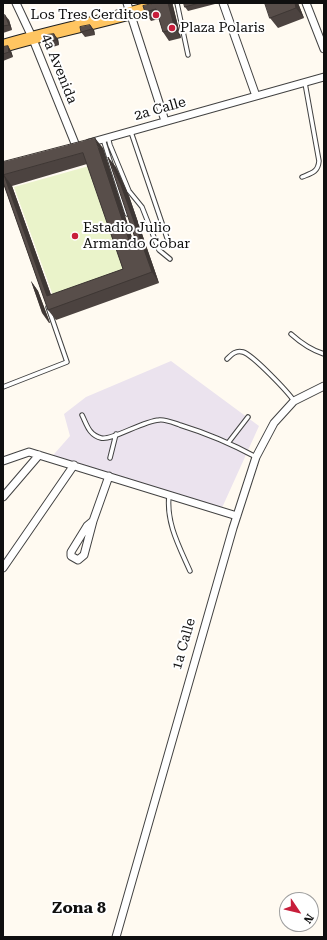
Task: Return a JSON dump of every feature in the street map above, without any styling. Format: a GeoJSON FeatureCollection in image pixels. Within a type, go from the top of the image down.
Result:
{"type":"FeatureCollection","features":[{"type":"Feature","properties":{"kind":"main road"},"geometry":{"type":"LineString","coordinates":[[3,46],[129,8],[166,3]]}},
{"type":"Feature","properties":{"kind":"street","name":"4a Avenida"},"geometry":{"type":"LineString","coordinates":[[16,3],[32,37],[72,147]]}},
{"type":"Feature","properties":{"kind":"street"},"geometry":{"type":"LineString","coordinates":[[223,3],[256,96]]}},
{"type":"Feature","properties":{"kind":"street"},"geometry":{"type":"LineString","coordinates":[[306,3],[324,49]]}},
{"type":"Feature","properties":{"kind":"street"},"geometry":{"type":"LineString","coordinates":[[129,8],[165,121]]}},
{"type":"Feature","properties":{"kind":"street","name":"2a Calle"},"geometry":{"type":"LineString","coordinates":[[72,147],[324,78]]}},
{"type":"Feature","properties":{"kind":"street","name":"1a Calle"},"geometry":{"type":"LineString","coordinates":[[116,937],[230,536],[256,456],[274,423],[294,401],[324,386]]}},
{"type":"Feature","properties":{"kind":"street"},"geometry":{"type":"LineString","coordinates":[[3,461],[29,452],[39,454],[237,516]]}},
{"type":"Feature","properties":{"kind":"street"},"geometry":{"type":"LineString","coordinates":[[3,497],[39,454]]}},
{"type":"Feature","properties":{"kind":"street"},"geometry":{"type":"LineString","coordinates":[[3,568],[74,465]]}},
{"type":"Feature","properties":{"kind":"street"},"geometry":{"type":"LineString","coordinates":[[93,521],[87,526],[71,552],[71,556],[74,559],[78,560],[84,555],[93,521],[109,476]]}},
{"type":"Feature","properties":{"kind":"lane"},"geometry":{"type":"LineString","coordinates":[[178,3],[188,55]]}},
{"type":"Feature","properties":{"kind":"lane"},"geometry":{"type":"LineString","coordinates":[[302,177],[314,173],[318,168],[319,160],[305,83]]}},
{"type":"Feature","properties":{"kind":"lane"},"geometry":{"type":"LineString","coordinates":[[131,131],[167,238]]}},
{"type":"Feature","properties":{"kind":"lane"},"geometry":{"type":"LineString","coordinates":[[106,138],[129,219]]}},
{"type":"Feature","properties":{"kind":"lane"},"geometry":{"type":"LineString","coordinates":[[106,138],[129,191],[142,207],[159,250],[170,259]]}},
{"type":"Feature","properties":{"kind":"lane"},"geometry":{"type":"LineString","coordinates":[[3,387],[67,362],[46,302]]}},
{"type":"Feature","properties":{"kind":"lane"},"geometry":{"type":"LineString","coordinates":[[291,334],[302,344],[324,354]]}},
{"type":"Feature","properties":{"kind":"lane"},"geometry":{"type":"LineString","coordinates":[[227,359],[232,354],[238,352],[246,354],[278,383],[294,401]]}},
{"type":"Feature","properties":{"kind":"lane"},"geometry":{"type":"LineString","coordinates":[[82,415],[90,432],[100,438],[107,439],[142,424],[160,419],[194,429],[256,456]]}},
{"type":"Feature","properties":{"kind":"lane"},"geometry":{"type":"LineString","coordinates":[[228,443],[248,417]]}},
{"type":"Feature","properties":{"kind":"lane"},"geometry":{"type":"LineString","coordinates":[[110,458],[116,434]]}},
{"type":"Feature","properties":{"kind":"lane"},"geometry":{"type":"LineString","coordinates":[[169,495],[168,507],[171,528],[190,571]]}},
{"type":"Feature","properties":{"kind":"shaded area"},"geometry":{"type":"Polygon","coordinates":[[[171,361],[259,426],[221,510],[48,461],[70,436],[64,414],[86,397],[171,361]]]}},
{"type":"Feature","properties":{"kind":"green space"},"geometry":{"type":"Polygon","coordinates":[[[89,166],[128,278],[56,304],[14,187],[89,166]]]}},
{"type":"Feature","properties":{"kind":"building"},"geometry":{"type":"Polygon","coordinates":[[[155,3],[168,3],[175,29],[163,32],[156,9],[145,12],[143,6],[155,3]]]}},
{"type":"Feature","properties":{"kind":"building"},"geometry":{"type":"Polygon","coordinates":[[[184,3],[199,3],[185,7],[184,3]]]}},
{"type":"Feature","properties":{"kind":"building"},"geometry":{"type":"Polygon","coordinates":[[[265,3],[295,3],[296,8],[270,18],[265,3]]]}},
{"type":"Feature","properties":{"kind":"building"},"geometry":{"type":"Polygon","coordinates":[[[5,15],[9,25],[3,26],[3,16],[5,15]]]}},
{"type":"Feature","properties":{"kind":"building"},"geometry":{"type":"Polygon","coordinates":[[[90,25],[92,29],[81,32],[80,27],[90,25]]]}},
{"type":"Feature","properties":{"kind":"building"},"geometry":{"type":"Polygon","coordinates":[[[54,34],[56,40],[49,41],[47,35],[54,34]]]}},
{"type":"Feature","properties":{"kind":"building"},"geometry":{"type":"Polygon","coordinates":[[[8,46],[9,52],[3,54],[3,47],[8,46]]]}},
{"type":"Feature","properties":{"kind":"building"},"geometry":{"type":"Polygon","coordinates":[[[95,138],[131,246],[134,248],[137,244],[108,157],[121,185],[152,272],[48,310],[3,182],[3,162],[95,138]],[[83,153],[4,175],[47,296],[123,269],[83,153]]]}},
{"type":"Feature","properties":{"kind":"place","name":"Los Tres Cerditos"},"geometry":{"type":"Point","coordinates":[156,15]}},
{"type":"Feature","properties":{"kind":"place","name":"Plaza Polaris"},"geometry":{"type":"Point","coordinates":[172,28]}},
{"type":"Feature","properties":{"kind":"place","name":"Estadio Julio Armando Cobar"},"geometry":{"type":"Point","coordinates":[75,236]}},
{"type":"Feature","properties":{"kind":"district","name":"Zona 8"},"geometry":{"type":"Point","coordinates":[79,908]}}]}
